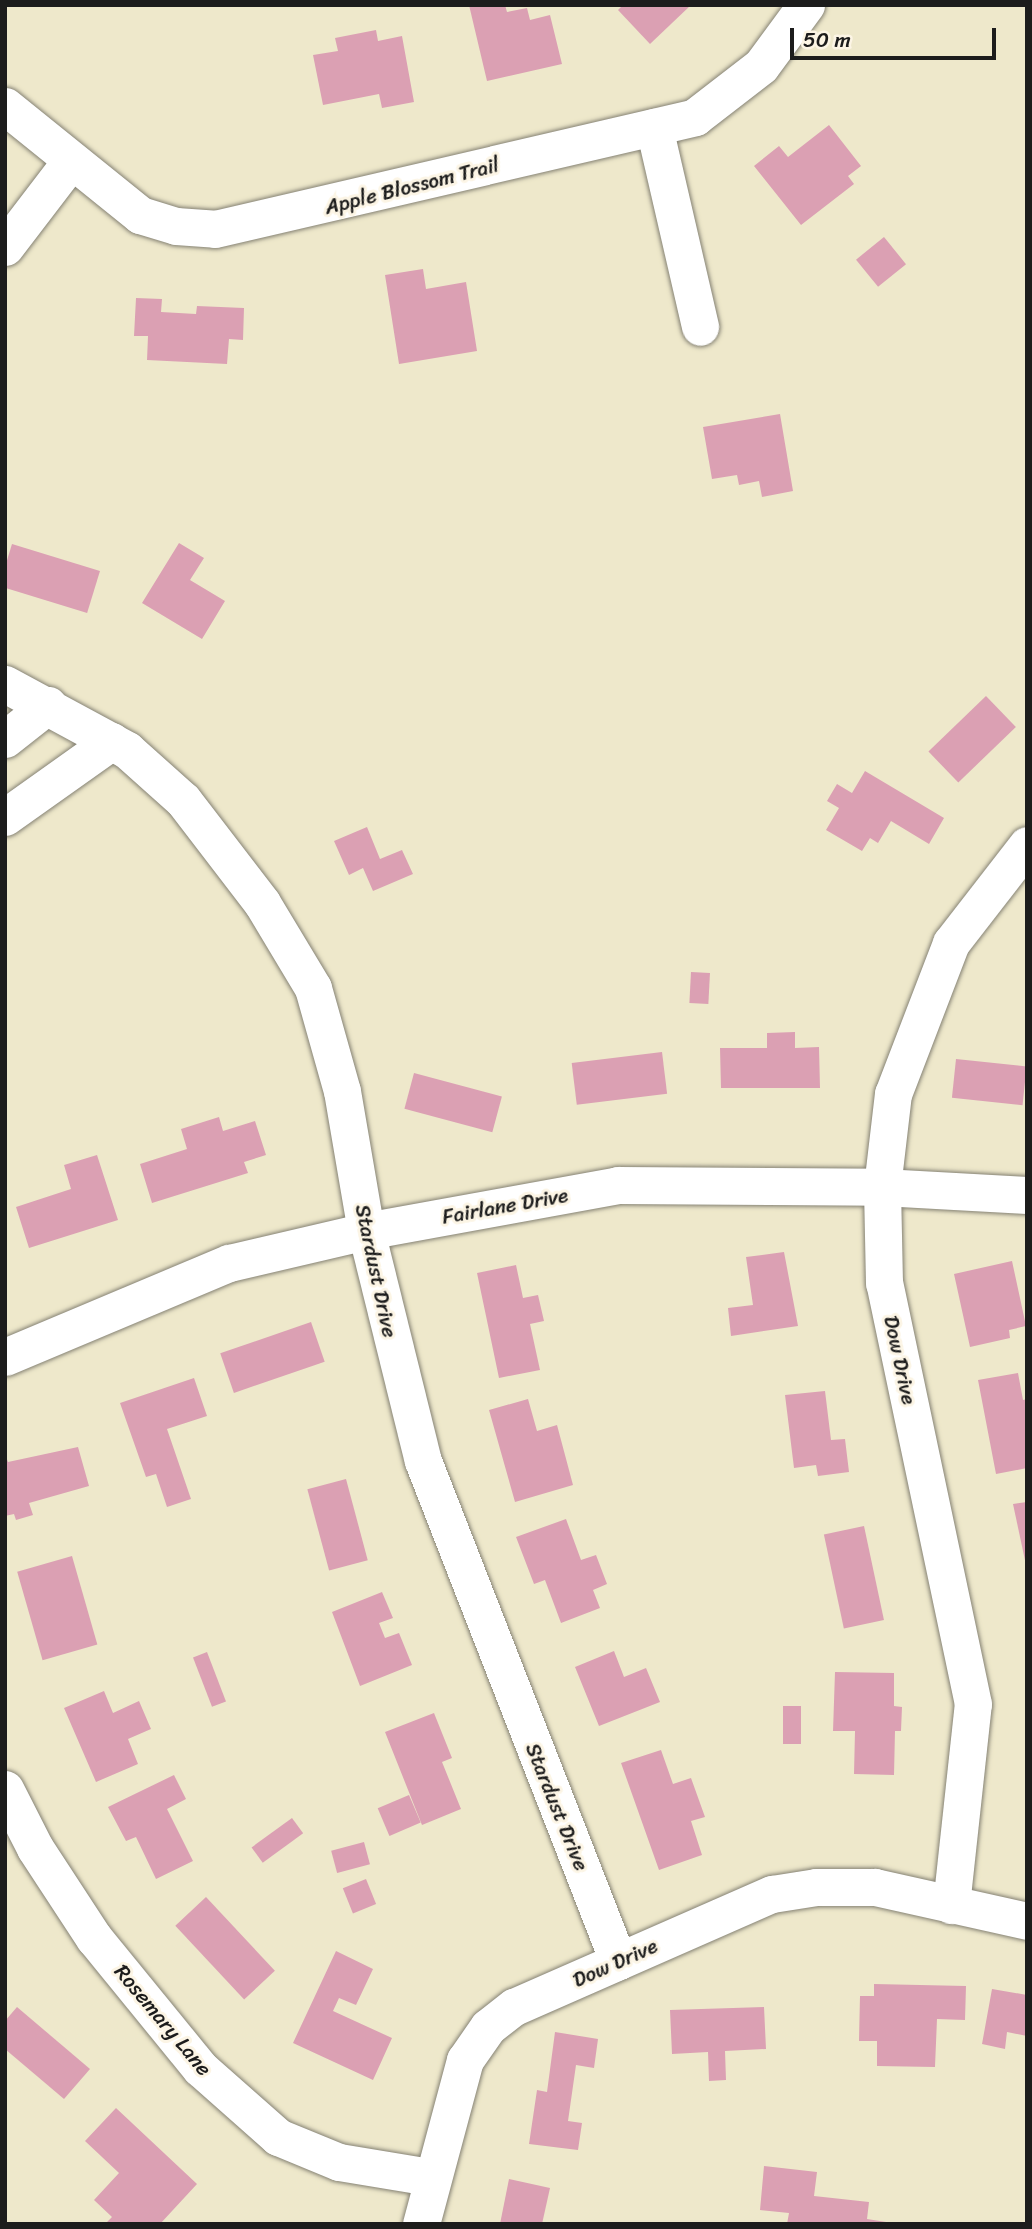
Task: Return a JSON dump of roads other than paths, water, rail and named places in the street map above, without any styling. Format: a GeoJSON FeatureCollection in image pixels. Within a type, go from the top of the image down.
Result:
{"type":"FeatureCollection","features":[{"type":"Feature","properties":{"kind":"street","name":"Apple Blossom Trail"},"geometry":{"type":"LineString","coordinates":[[5,106],[70,162],[140,215],[176,226],[215,229],[695,117],[721,100],[761,66],[806,5]]}},
{"type":"Feature","properties":{"kind":"street"},"geometry":{"type":"LineString","coordinates":[[654,127],[700,327]]}},
{"type":"Feature","properties":{"kind":"street"},"geometry":{"type":"LineString","coordinates":[[5,247],[70,162]]}},
{"type":"Feature","properties":{"kind":"street","name":"Stardust Drive"},"geometry":{"type":"LineString","coordinates":[[5,684],[112,741],[183,800],[262,903],[313,988],[342,1091],[366,1231],[423,1461],[618,1961]]}},
{"type":"Feature","properties":{"kind":"street"},"geometry":{"type":"LineString","coordinates":[[5,739],[48,705]]}},
{"type":"Feature","properties":{"kind":"street"},"geometry":{"type":"LineString","coordinates":[[5,817],[112,741]]}},
{"type":"Feature","properties":{"kind":"street","name":"Dow Drive"},"geometry":{"type":"LineString","coordinates":[[951,1905],[973,1704],[884,1283],[882,1187],[893,1094],[951,943],[1027,845]]}},
{"type":"Feature","properties":{"kind":"street","name":"Fairlane Drive"},"geometry":{"type":"LineString","coordinates":[[5,1357],[229,1263],[366,1231],[618,1185],[882,1187],[1027,1195]]}},
{"type":"Feature","properties":{"kind":"street","name":"Rosemary Lane"},"geometry":{"type":"LineString","coordinates":[[5,1789],[36,1849],[94,1938],[200,2068],[278,2137],[339,2162],[430,2177]]}},
{"type":"Feature","properties":{"kind":"street","name":"Dow Drive"},"geometry":{"type":"LineString","coordinates":[[421,2224],[430,2177],[466,2060],[488,2027],[514,2007],[772,1894],[816,1887],[875,1887],[1027,1920]]}}]}
